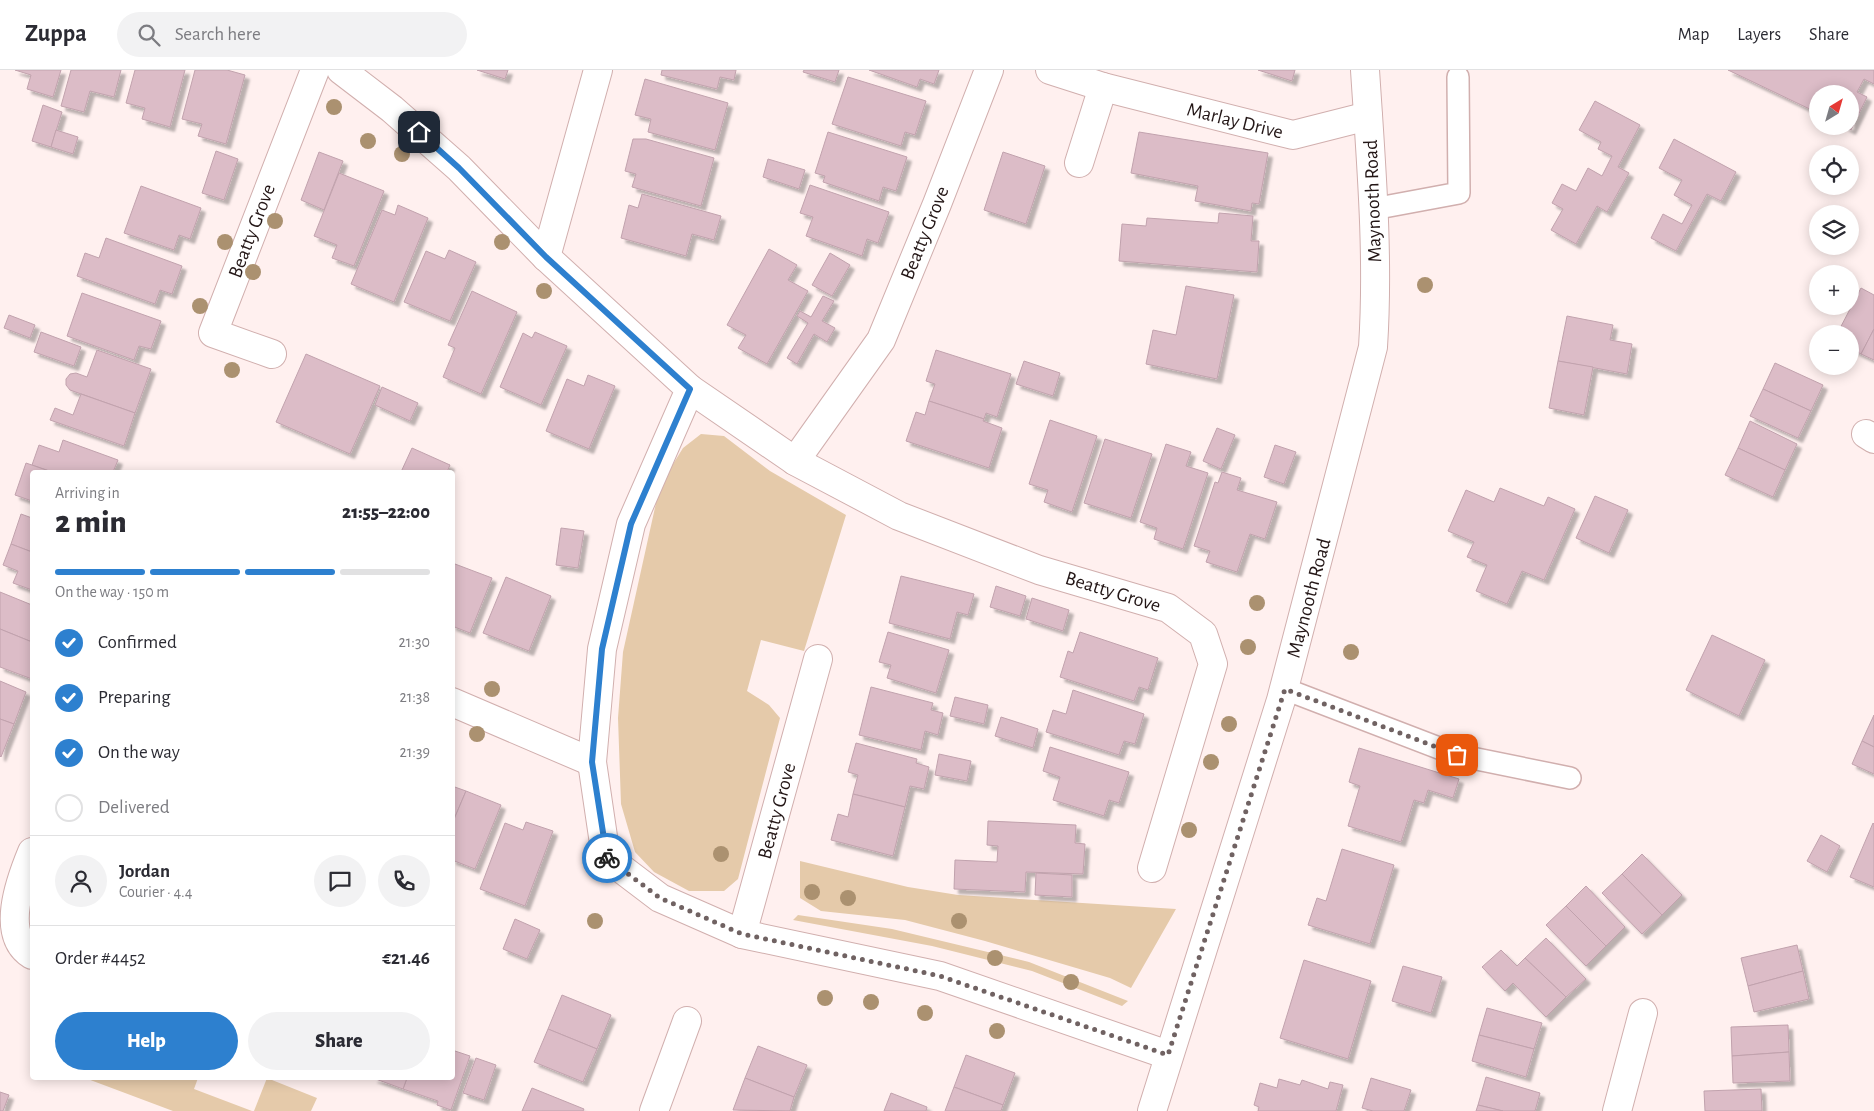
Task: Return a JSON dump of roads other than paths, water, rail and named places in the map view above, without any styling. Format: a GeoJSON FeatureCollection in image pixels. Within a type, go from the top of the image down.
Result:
{"type":"FeatureCollection","features":[{"type":"Feature","properties":{"kind":"street","name":"Beatty Grove"},"geometry":{"type":"LineString","coordinates":[[272,354],[212,333],[315,70]]}},
{"type":"Feature","properties":{"kind":"street","name":"Beatty Grove"},"geometry":{"type":"LineString","coordinates":[[342,70],[392,109],[459,168],[546,257],[690,389],[795,461],[899,516],[1040,570],[1168,608],[1203,634],[1214,664],[1152,868]]}},
{"type":"Feature","properties":{"kind":"street"},"geometry":{"type":"LineString","coordinates":[[546,257],[598,70]]}},
{"type":"Feature","properties":{"kind":"street","name":"Beatty Grove"},"geometry":{"type":"LineString","coordinates":[[795,461],[881,340],[989,70]]}},
{"type":"Feature","properties":{"kind":"street","name":"Marlay Drive"},"geometry":{"type":"LineString","coordinates":[[1050,70],[1103,87],[1293,135],[1368,116]]}},
{"type":"Feature","properties":{"kind":"street","name":"Maynooth Road"},"geometry":{"type":"LineString","coordinates":[[1152,1111],[1168,1055],[1285,689],[1373,347],[1376,294],[1365,70]]}},
{"type":"Feature","properties":{"kind":"street"},"geometry":{"type":"LineString","coordinates":[[1079,163],[1103,87]]}},
{"type":"Feature","properties":{"kind":"street"},"geometry":{"type":"LineString","coordinates":[[690,389],[631,524],[602,649],[592,762],[606,858],[660,898],[742,934],[940,976],[1168,1055]]}},
{"type":"Feature","properties":{"kind":"street","name":"Beatty Grove"},"geometry":{"type":"LineString","coordinates":[[742,934],[818,659]]}},
{"type":"Feature","properties":{"kind":"street"},"geometry":{"type":"LineString","coordinates":[[455,703],[592,762]]}},
{"type":"Feature","properties":{"kind":"street"},"geometry":{"type":"LineString","coordinates":[[30,857],[13,900],[10,925],[14,936],[26,952],[30,953]]}},
{"type":"Feature","properties":{"kind":"street"},"geometry":{"type":"LineString","coordinates":[[1616,1111],[1642,1013]]}},
{"type":"Feature","properties":{"kind":"street"},"geometry":{"type":"LineString","coordinates":[[654,1111],[686,1021]]}},
{"type":"Feature","properties":{"kind":"lane"},"geometry":{"type":"LineString","coordinates":[[1373,209],[1459,193],[1458,77]]}},
{"type":"Feature","properties":{"kind":"lane"},"geometry":{"type":"LineString","coordinates":[[1285,689],[1457,755],[1570,778]]}}]}
